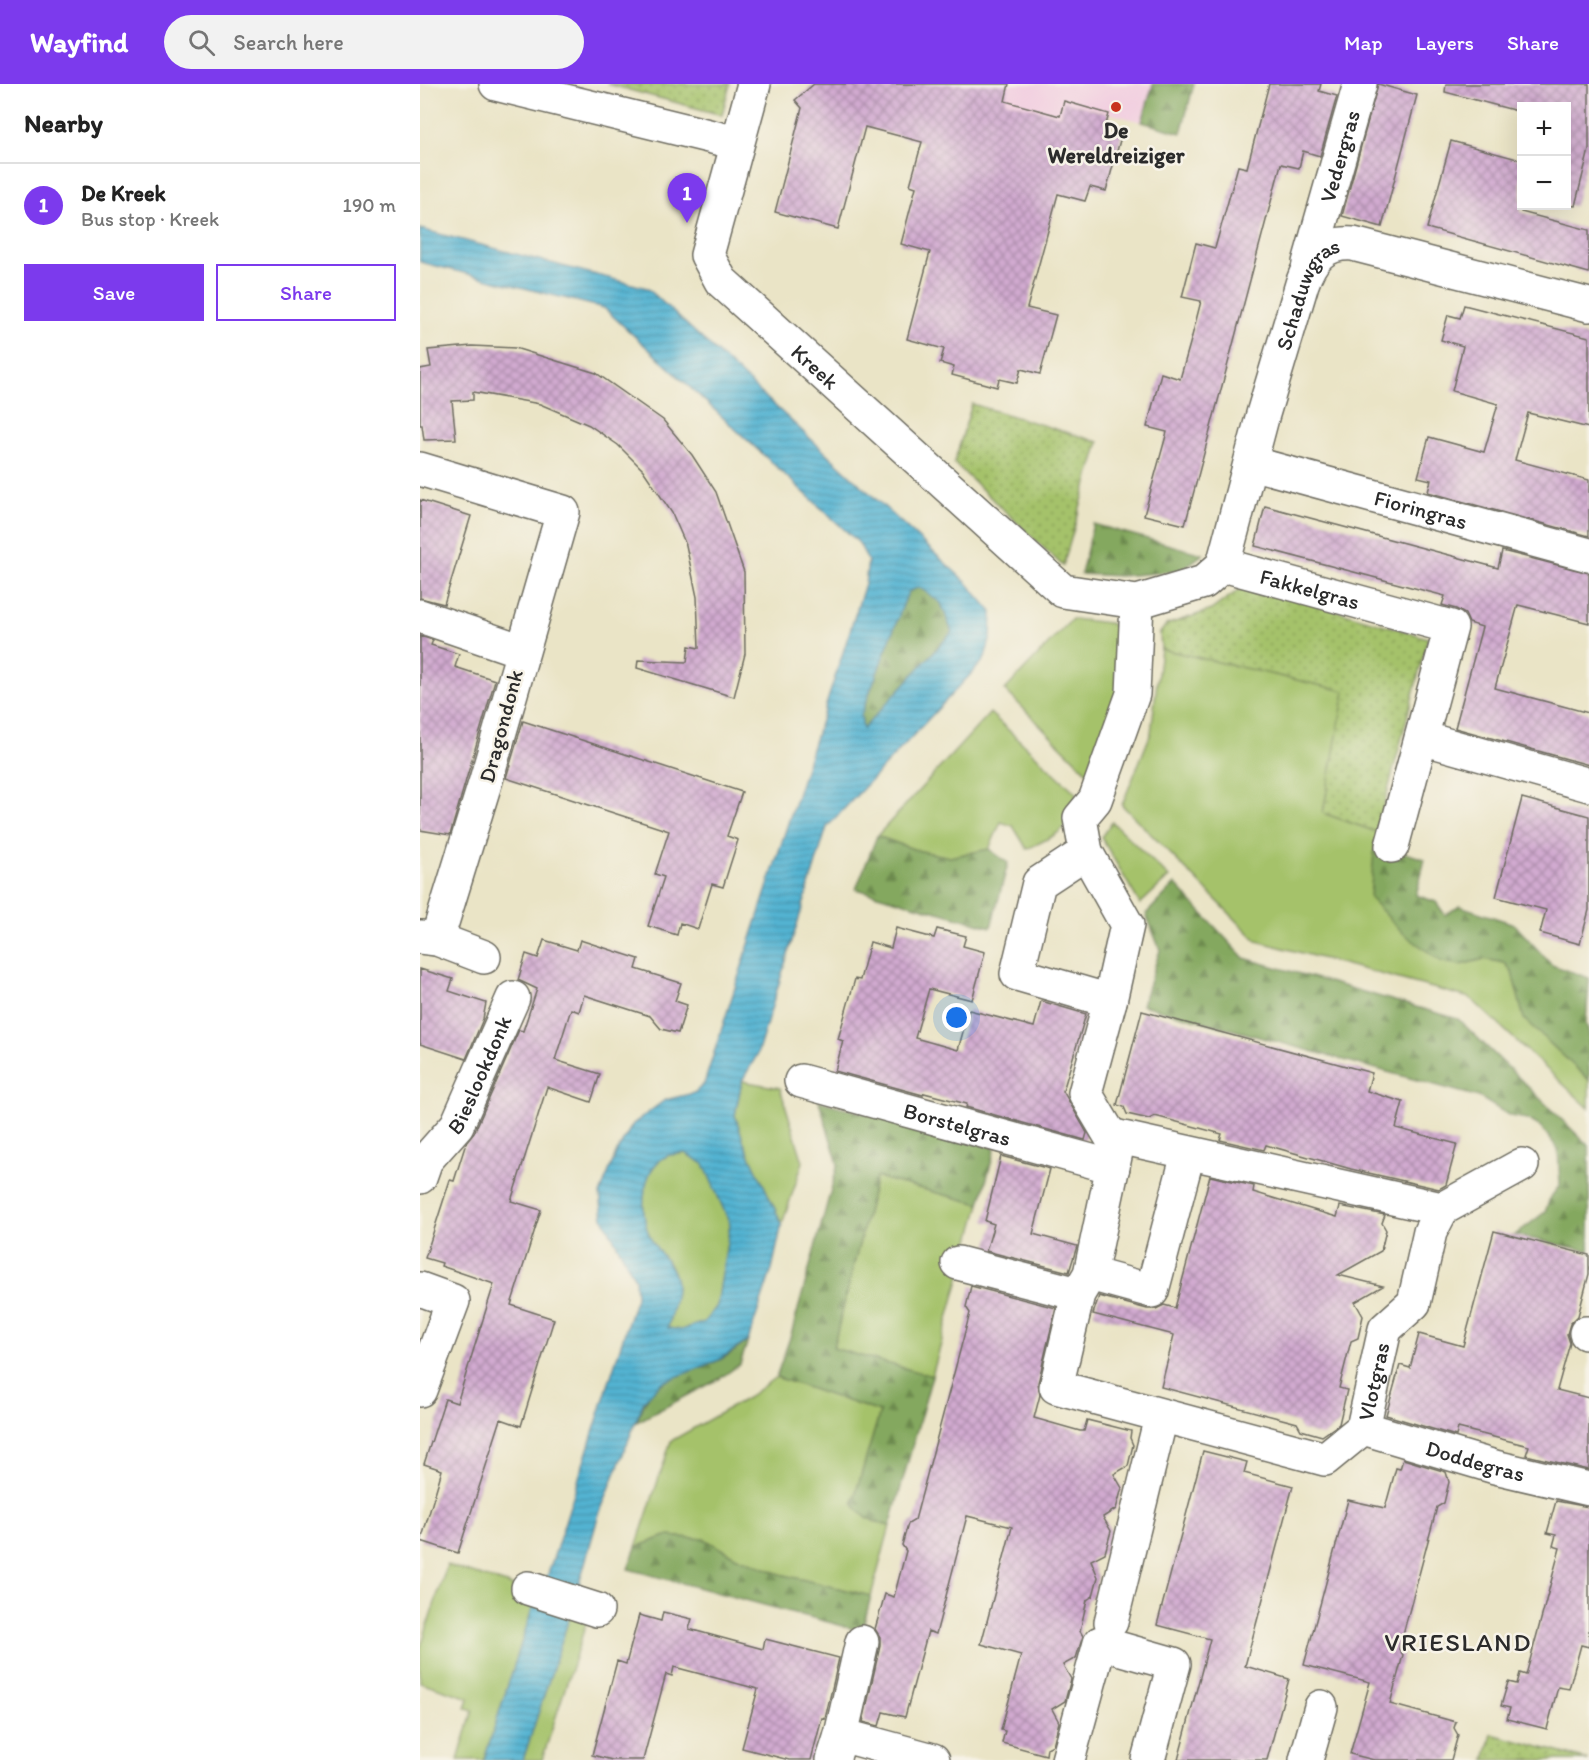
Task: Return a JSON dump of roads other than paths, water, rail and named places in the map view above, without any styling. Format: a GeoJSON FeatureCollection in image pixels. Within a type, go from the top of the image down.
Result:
{"type":"FeatureCollection","features":[{"type":"Feature","properties":{"kind":"street"},"geometry":{"type":"LineString","coordinates":[[496,84],[737,143]]}},
{"type":"Feature","properties":{"kind":"street","name":"Kreek"},"geometry":{"type":"LineString","coordinates":[[754,84],[707,255],[721,281],[1063,591],[1137,602]]}},
{"type":"Feature","properties":{"kind":"street","name":"Vedergras"},"geometry":{"type":"LineString","coordinates":[[1309,263],[1360,84]]}},
{"type":"Feature","properties":{"kind":"street","name":"Schaduwgras"},"geometry":{"type":"LineString","coordinates":[[1223,565],[1281,348],[1309,263],[1327,247],[1339,243],[1353,244],[1589,305]]}},
{"type":"Feature","properties":{"kind":"street","name":"Fioringras"},"geometry":{"type":"LineString","coordinates":[[1251,463],[1589,555]]}},
{"type":"Feature","properties":{"kind":"street","name":"Dragondonk"},"geometry":{"type":"LineString","coordinates":[[420,469],[563,512],[486,780],[429,938]]}},
{"type":"Feature","properties":{"kind":"street"},"geometry":{"type":"LineString","coordinates":[[1115,1157],[1085,1093],[1110,1001],[1127,925],[1086,852],[1080,818],[1095,801],[1133,694],[1137,602],[1204,582],[1223,565]]}},
{"type":"Feature","properties":{"kind":"street","name":"Fakkelgras"},"geometry":{"type":"LineString","coordinates":[[1223,565],[1451,627],[1392,846]]}},
{"type":"Feature","properties":{"kind":"street"},"geometry":{"type":"LineString","coordinates":[[420,616],[522,651]]}},
{"type":"Feature","properties":{"kind":"street"},"geometry":{"type":"LineString","coordinates":[[1422,738],[1589,785]]}},
{"type":"Feature","properties":{"kind":"street"},"geometry":{"type":"LineString","coordinates":[[1086,852],[1040,883],[1017,974],[1110,1001]]}},
{"type":"Feature","properties":{"kind":"street"},"geometry":{"type":"LineString","coordinates":[[429,938],[484,957]]}},
{"type":"Feature","properties":{"kind":"street","name":"Bieslookdonk"},"geometry":{"type":"LineString","coordinates":[[420,1177],[426,1160],[457,1125],[513,998]]}},
{"type":"Feature","properties":{"kind":"street","name":"Borstelgras"},"geometry":{"type":"LineString","coordinates":[[801,1082],[1115,1157]]}},
{"type":"Feature","properties":{"kind":"street"},"geometry":{"type":"LineString","coordinates":[[1115,1157],[1119,1137],[1442,1209],[1522,1165]]}},
{"type":"Feature","properties":{"kind":"street"},"geometry":{"type":"LineString","coordinates":[[958,1263],[1084,1284],[1152,1291],[1188,1154]]}},
{"type":"Feature","properties":{"kind":"street","name":"Vlotgras"},"geometry":{"type":"LineString","coordinates":[[1115,1157],[1056,1387],[1161,1417],[1325,1459],[1363,1428],[1385,1329],[1414,1303],[1430,1232],[1442,1209]]}},
{"type":"Feature","properties":{"kind":"street"},"geometry":{"type":"LineString","coordinates":[[420,1289],[453,1301],[420,1390]]}},
{"type":"Feature","properties":{"kind":"street"},"geometry":{"type":"LineString","coordinates":[[1111,1622],[1161,1417]]}},
{"type":"Feature","properties":{"kind":"street","name":"Doddegras"},"geometry":{"type":"LineString","coordinates":[[1363,1428],[1496,1467],[1589,1489]]}},
{"type":"Feature","properties":{"kind":"street"},"geometry":{"type":"LineString","coordinates":[[528,1588],[597,1610]]}},
{"type":"Feature","properties":{"kind":"street"},"geometry":{"type":"LineString","coordinates":[[862,1642],[837,1747],[933,1760]]}},
{"type":"Feature","properties":{"kind":"street"},"geometry":{"type":"LineString","coordinates":[[1068,1760],[1100,1643],[1174,1664],[1148,1760]]}},
{"type":"Feature","properties":{"kind":"street"},"geometry":{"type":"LineString","coordinates":[[1306,1760],[1321,1707]]}},
{"type":"Feature","properties":{"kind":"water"},"geometry":{"type":"Polygon","coordinates":[[[420,229],[647,288],[967,583],[992,612],[991,637],[984,660],[827,827],[757,1055],[742,1081],[735,1115],[744,1143],[782,1224],[772,1269],[748,1341],[719,1360],[661,1383],[644,1401],[598,1517],[572,1609],[523,1760],[484,1760],[536,1597],[548,1574],[557,1547],[636,1297],[635,1279],[603,1218],[600,1194],[617,1151],[633,1124],[665,1100],[694,1093],[704,1084],[865,584],[868,561],[859,543],[604,308],[420,262],[420,229]],[[919,587],[908,592],[861,715],[863,729],[952,632],[941,603],[919,587]],[[685,1153],[667,1156],[658,1162],[651,1171],[644,1194],[647,1230],[657,1249],[671,1267],[675,1278],[675,1296],[668,1328],[681,1330],[704,1322],[717,1306],[730,1224],[704,1164],[685,1153]]]}},
{"type":"Feature","properties":{"kind":"place","name":"De Wereldreiziger"},"geometry":{"type":"Point","coordinates":[1116,107]}},
{"type":"Feature","properties":{"kind":"place","name":"De Kreek"},"geometry":{"type":"Point","coordinates":[687,223]}},
{"type":"Feature","properties":{"kind":"district","name":"VRIESLAND"},"geometry":{"type":"Point","coordinates":[1458,1642]}}]}
